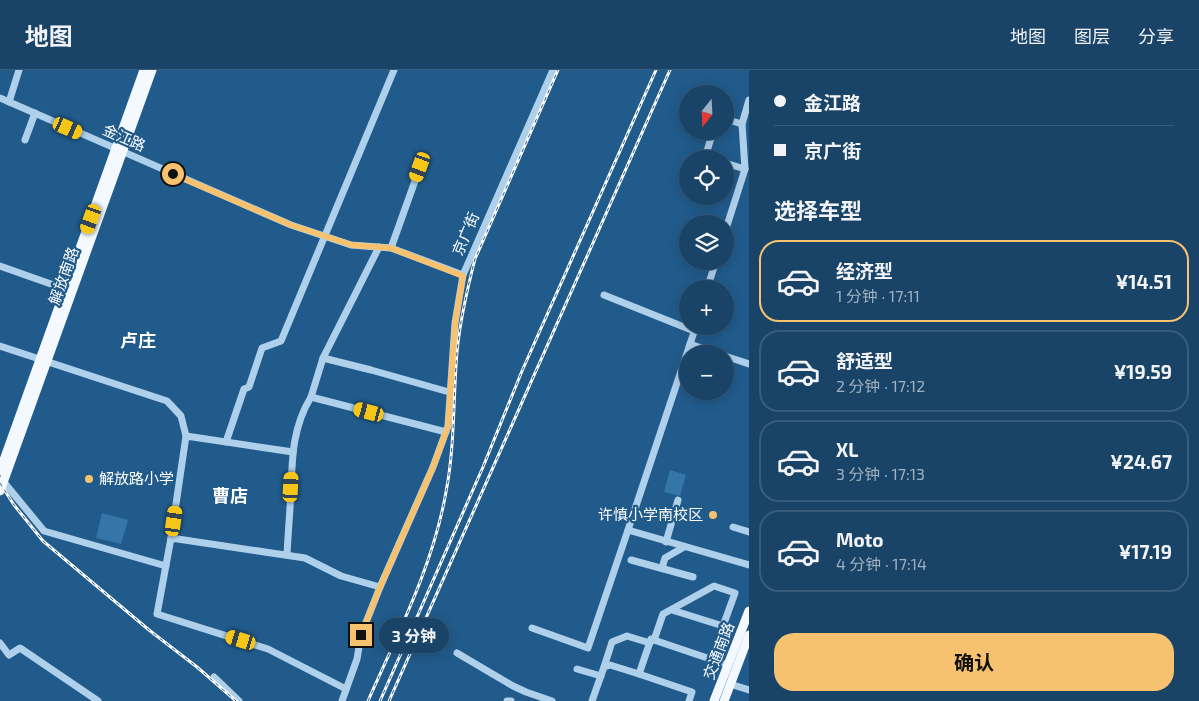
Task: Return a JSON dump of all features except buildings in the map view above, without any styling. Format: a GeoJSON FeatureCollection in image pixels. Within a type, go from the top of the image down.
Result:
{"type":"FeatureCollection","features":[{"type":"Feature","properties":{"kind":"main road","name":"解放南路"},"geometry":{"type":"LineString","coordinates":[[0,491],[119,151],[144,70]]}},
{"type":"Feature","properties":{"kind":"main road","name":"解放南路"},"geometry":{"type":"LineString","coordinates":[[0,471],[44,362],[66,289],[152,70]]}},
{"type":"Feature","properties":{"kind":"main road","name":"交通南路"},"geometry":{"type":"LineString","coordinates":[[714,701],[749,611]]}},
{"type":"Feature","properties":{"kind":"main road","name":"交通南路"},"geometry":{"type":"LineString","coordinates":[[724,701],[749,635]]}},
{"type":"Feature","properties":{"kind":"street"},"geometry":{"type":"LineString","coordinates":[[9,102],[20,70]]}},
{"type":"Feature","properties":{"kind":"street"},"geometry":{"type":"LineString","coordinates":[[226,442],[244,389],[249,387],[262,348],[281,341],[394,70]]}},
{"type":"Feature","properties":{"kind":"street","name":"京广街"},"geometry":{"type":"LineString","coordinates":[[342,701],[356,659],[361,635],[433,467],[448,426],[455,324],[463,276],[554,70]]}},
{"type":"Feature","properties":{"kind":"street","name":"金江路"},"geometry":{"type":"LineString","coordinates":[[0,98],[291,225],[352,245],[391,248],[463,276]]}},
{"type":"Feature","properties":{"kind":"street"},"geometry":{"type":"LineString","coordinates":[[730,215],[744,169],[742,124],[749,100]]}},
{"type":"Feature","properties":{"kind":"street"},"geometry":{"type":"LineString","coordinates":[[25,140],[35,113]]}},
{"type":"Feature","properties":{"kind":"street"},"geometry":{"type":"LineString","coordinates":[[734,122],[742,124]]}},
{"type":"Feature","properties":{"kind":"street"},"geometry":{"type":"LineString","coordinates":[[734,166],[744,169]]}},
{"type":"Feature","properties":{"kind":"street"},"geometry":{"type":"LineString","coordinates":[[391,248],[420,167]]}},
{"type":"Feature","properties":{"kind":"street"},"geometry":{"type":"LineString","coordinates":[[287,555],[296,431],[312,397],[323,358],[380,246]]}},
{"type":"Feature","properties":{"kind":"street"},"geometry":{"type":"LineString","coordinates":[[0,266],[66,289]]}},
{"type":"Feature","properties":{"kind":"street"},"geometry":{"type":"LineString","coordinates":[[604,296],[679,323]]}},
{"type":"Feature","properties":{"kind":"street"},"geometry":{"type":"LineString","coordinates":[[532,628],[588,648],[693,335]]}},
{"type":"Feature","properties":{"kind":"street"},"geometry":{"type":"LineString","coordinates":[[0,346],[167,402],[181,416],[186,436],[171,538],[156,614],[268,648],[346,689]]}},
{"type":"Feature","properties":{"kind":"street"},"geometry":{"type":"LineString","coordinates":[[323,358],[450,392]]}},
{"type":"Feature","properties":{"kind":"street"},"geometry":{"type":"LineString","coordinates":[[734,359],[749,364]]}},
{"type":"Feature","properties":{"kind":"street"},"geometry":{"type":"LineString","coordinates":[[312,397],[446,432]]}},
{"type":"Feature","properties":{"kind":"street"},"geometry":{"type":"LineString","coordinates":[[186,436],[293,452]]}},
{"type":"Feature","properties":{"kind":"street"},"geometry":{"type":"LineString","coordinates":[[4,481],[44,531],[166,566]]}},
{"type":"Feature","properties":{"kind":"street"},"geometry":{"type":"LineString","coordinates":[[666,542],[678,500]]}},
{"type":"Feature","properties":{"kind":"street"},"geometry":{"type":"LineString","coordinates":[[733,527],[749,532]]}},
{"type":"Feature","properties":{"kind":"street"},"geometry":{"type":"LineString","coordinates":[[628,530],[749,565]]}},
{"type":"Feature","properties":{"kind":"street"},"geometry":{"type":"LineString","coordinates":[[171,538],[305,558],[341,576],[380,587]]}},
{"type":"Feature","properties":{"kind":"street"},"geometry":{"type":"LineString","coordinates":[[662,568],[665,558],[684,547]]}},
{"type":"Feature","properties":{"kind":"street"},"geometry":{"type":"LineString","coordinates":[[632,560],[693,577]]}},
{"type":"Feature","properties":{"kind":"street"},"geometry":{"type":"LineString","coordinates":[[639,674],[663,614],[714,586],[735,593],[723,626],[672,610]]}},
{"type":"Feature","properties":{"kind":"street"},"geometry":{"type":"LineString","coordinates":[[592,701],[612,642],[627,636],[652,641],[728,665]]}},
{"type":"Feature","properties":{"kind":"street"},"geometry":{"type":"LineString","coordinates":[[0,642],[9,655],[20,648],[98,701]]}},
{"type":"Feature","properties":{"kind":"street"},"geometry":{"type":"LineString","coordinates":[[457,653],[513,686],[552,701]]}},
{"type":"Feature","properties":{"kind":"street"},"geometry":{"type":"LineString","coordinates":[[604,667],[610,665],[692,692],[689,701]]}},
{"type":"Feature","properties":{"kind":"street"},"geometry":{"type":"LineString","coordinates":[[577,669],[601,676]]}},
{"type":"Feature","properties":{"kind":"street"},"geometry":{"type":"LineString","coordinates":[[214,677],[239,701]]}},
{"type":"Feature","properties":{"kind":"street"},"geometry":{"type":"LineString","coordinates":[[730,684],[749,690]]}},
{"type":"Feature","properties":{"kind":"shaded area"},"geometry":{"type":"Polygon","coordinates":[[[670,470],[686,475],[680,496],[664,492],[670,470]]]}},
{"type":"Feature","properties":{"kind":"shaded area"},"geometry":{"type":"Polygon","coordinates":[[[102,513],[128,520],[121,544],[96,538],[102,513]]]}},
{"type":"Feature","properties":{"kind":"railway"},"geometry":{"type":"LineString","coordinates":[[368,701],[424,573],[440,519],[451,457],[458,340],[475,259],[558,70]]}},
{"type":"Feature","properties":{"kind":"railway"},"geometry":{"type":"LineString","coordinates":[[380,701],[483,467],[522,371],[656,70]]}},
{"type":"Feature","properties":{"kind":"railway"},"geometry":{"type":"LineString","coordinates":[[389,701],[670,70]]}},
{"type":"Feature","properties":{"kind":"railway"},"geometry":{"type":"LineString","coordinates":[[0,483],[14,505],[43,541],[236,701]]}},
{"type":"Feature","properties":{"kind":"place","name":"解放路小学"},"geometry":{"type":"Point","coordinates":[89,479]}},
{"type":"Feature","properties":{"kind":"place","name":"许慎小学南校区"},"geometry":{"type":"Point","coordinates":[713,515]}},
{"type":"Feature","properties":{"kind":"district","name":"卢庄"},"geometry":{"type":"Point","coordinates":[138,341]}},
{"type":"Feature","properties":{"kind":"district","name":"曹店"},"geometry":{"type":"Point","coordinates":[230,496]}},
{"type":"Feature","properties":{"kind":"route"},"geometry":{"type":"LineString","coordinates":[[173,174],[291,225],[352,245],[391,248],[463,276],[455,324],[448,426],[433,467],[361,635]]}}]}
